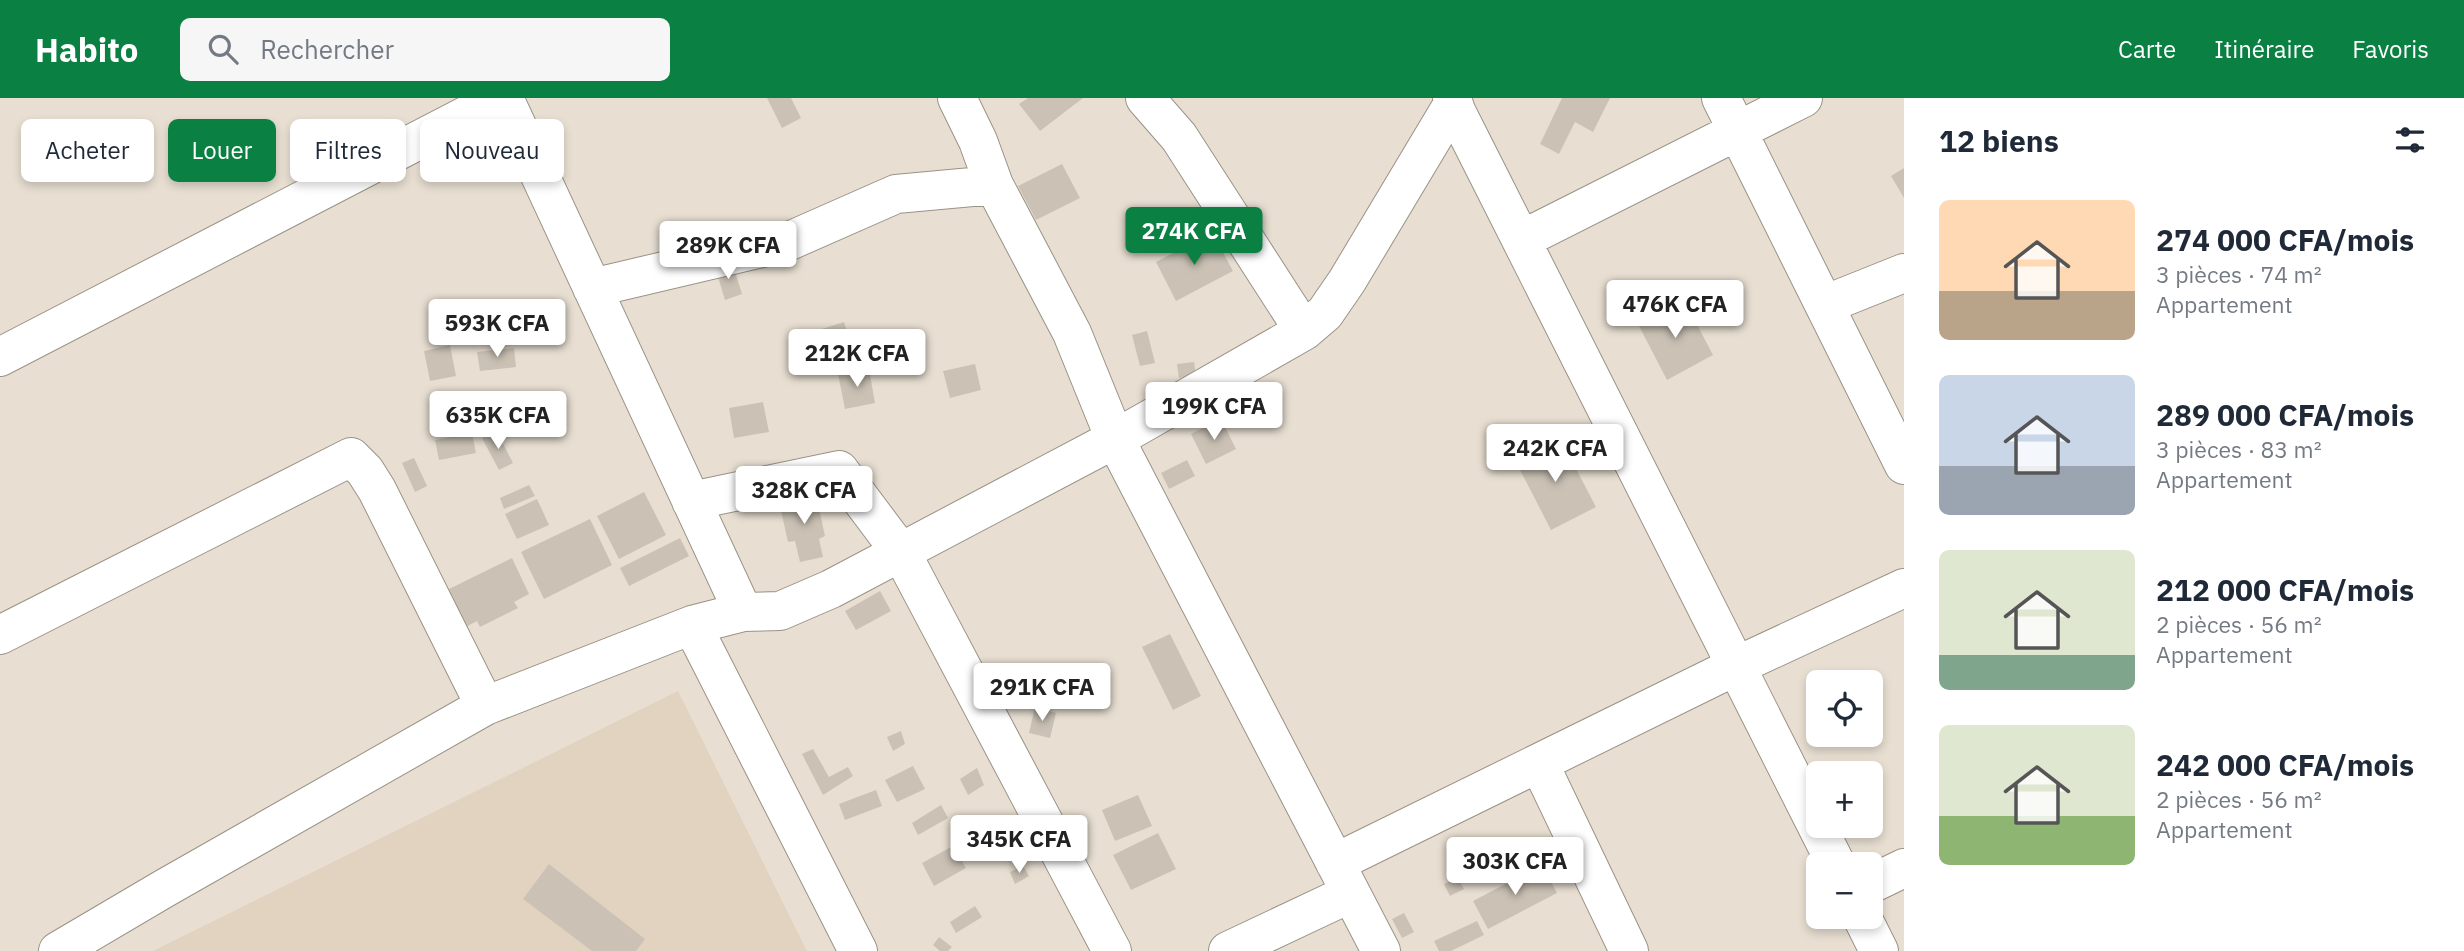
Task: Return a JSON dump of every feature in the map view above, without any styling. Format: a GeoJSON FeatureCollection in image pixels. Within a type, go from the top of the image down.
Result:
{"type":"FeatureCollection","features":[{"type":"Feature","properties":{"kind":"street"},"geometry":{"type":"LineString","coordinates":[[0,358],[502,98],[743,612]]}},
{"type":"Feature","properties":{"kind":"street"},"geometry":{"type":"LineString","coordinates":[[957,98],[978,141],[994,185],[1072,333],[1115,439],[1381,951]]}},
{"type":"Feature","properties":{"kind":"street"},"geometry":{"type":"LineString","coordinates":[[1145,98],[1179,137],[1304,331]]}},
{"type":"Feature","properties":{"kind":"street"},"geometry":{"type":"LineString","coordinates":[[1521,240],[1729,115],[1803,98]]}},
{"type":"Feature","properties":{"kind":"street"},"geometry":{"type":"LineString","coordinates":[[58,951],[485,706],[692,625],[743,612],[780,611],[902,554],[1115,439],[1304,331],[1325,313],[1347,281],[1452,101]]}},
{"type":"Feature","properties":{"kind":"street"},"geometry":{"type":"LineString","coordinates":[[1452,101],[1830,852]]}},
{"type":"Feature","properties":{"kind":"street"},"geometry":{"type":"LineString","coordinates":[[1729,115],[1904,465]]}},
{"type":"Feature","properties":{"kind":"street"},"geometry":{"type":"LineString","coordinates":[[593,288],[787,242],[895,194],[994,185]]}},
{"type":"Feature","properties":{"kind":"street"},"geometry":{"type":"LineString","coordinates":[[1824,305],[1904,273]]}},
{"type":"Feature","properties":{"kind":"street"},"geometry":{"type":"LineString","coordinates":[[0,635],[351,457],[365,471],[377,490],[485,706]]}},
{"type":"Feature","properties":{"kind":"street"},"geometry":{"type":"LineString","coordinates":[[691,501],[839,470],[902,554],[1112,951]]}},
{"type":"Feature","properties":{"kind":"street"},"geometry":{"type":"LineString","coordinates":[[1228,951],[1343,878],[1539,763],[1736,666],[1904,588]]}},
{"type":"Feature","properties":{"kind":"street"},"geometry":{"type":"LineString","coordinates":[[692,625],[858,951]]}},
{"type":"Feature","properties":{"kind":"street"},"geometry":{"type":"LineString","coordinates":[[1539,763],[1629,951]]}},
{"type":"Feature","properties":{"kind":"street"},"geometry":{"type":"LineString","coordinates":[[1883,878],[1904,868]]}},
{"type":"Feature","properties":{"kind":"street"},"geometry":{"type":"LineString","coordinates":[[1868,929],[1879,951]]}},
{"type":"Feature","properties":{"kind":"shaded area"},"geometry":{"type":"Polygon","coordinates":[[[678,691],[807,951],[153,951],[678,691]]]}},
{"type":"Feature","properties":{"kind":"building"},"geometry":{"type":"Polygon","coordinates":[[[767,98],[791,98],[801,118],[782,128],[767,98]]]}},
{"type":"Feature","properties":{"kind":"building"},"geometry":{"type":"Polygon","coordinates":[[[1028,98],[1083,98],[1040,131],[1019,104],[1028,98]]]}},
{"type":"Feature","properties":{"kind":"building"},"geometry":{"type":"Polygon","coordinates":[[[1562,98],[1610,98],[1593,132],[1575,122],[1559,154],[1540,144],[1562,98]]]}},
{"type":"Feature","properties":{"kind":"building"},"geometry":{"type":"Polygon","coordinates":[[[1062,164],[1080,198],[1036,220],[1018,186],[1062,164]]]}},
{"type":"Feature","properties":{"kind":"building"},"geometry":{"type":"Polygon","coordinates":[[[1904,168],[1904,198],[1891,176],[1904,168]]]}},
{"type":"Feature","properties":{"kind":"building"},"geometry":{"type":"Polygon","coordinates":[[[1212,232],[1233,271],[1176,301],[1156,262],[1212,232]]]}},
{"type":"Feature","properties":{"kind":"building"},"geometry":{"type":"Polygon","coordinates":[[[732,262],[742,294],[725,300],[715,267],[732,262]]]}},
{"type":"Feature","properties":{"kind":"building"},"geometry":{"type":"Polygon","coordinates":[[[1684,300],[1713,355],[1667,380],[1638,324],[1684,300]]]}},
{"type":"Feature","properties":{"kind":"building"},"geometry":{"type":"Polygon","coordinates":[[[844,322],[854,353],[819,364],[809,333],[844,322]]]}},
{"type":"Feature","properties":{"kind":"building"},"geometry":{"type":"Polygon","coordinates":[[[1147,331],[1155,363],[1140,366],[1132,335],[1147,331]]]}},
{"type":"Feature","properties":{"kind":"building"},"geometry":{"type":"Polygon","coordinates":[[[450,345],[456,376],[430,381],[424,351],[450,345]]]}},
{"type":"Feature","properties":{"kind":"building"},"geometry":{"type":"Polygon","coordinates":[[[514,348],[516,367],[480,371],[477,352],[514,348]]]}},
{"type":"Feature","properties":{"kind":"building"},"geometry":{"type":"Polygon","coordinates":[[[1194,362],[1196,375],[1179,378],[1177,364],[1194,362]]]}},
{"type":"Feature","properties":{"kind":"building"},"geometry":{"type":"Polygon","coordinates":[[[975,364],[981,390],[950,398],[943,371],[975,364]]]}},
{"type":"Feature","properties":{"kind":"building"},"geometry":{"type":"Polygon","coordinates":[[[869,369],[875,403],[845,409],[838,374],[869,369]]]}},
{"type":"Feature","properties":{"kind":"building"},"geometry":{"type":"Polygon","coordinates":[[[763,402],[769,432],[734,438],[729,408],[763,402]]]}},
{"type":"Feature","properties":{"kind":"building"},"geometry":{"type":"Polygon","coordinates":[[[1221,419],[1236,449],[1206,464],[1191,434],[1221,419]]]}},
{"type":"Feature","properties":{"kind":"building"},"geometry":{"type":"Polygon","coordinates":[[[497,432],[513,463],[499,470],[482,438],[497,432]]]}},
{"type":"Feature","properties":{"kind":"building"},"geometry":{"type":"Polygon","coordinates":[[[472,433],[476,453],[439,460],[435,440],[472,433]]]}},
{"type":"Feature","properties":{"kind":"building"},"geometry":{"type":"Polygon","coordinates":[[[1560,438],[1596,507],[1551,530],[1515,460],[1560,438]]]}},
{"type":"Feature","properties":{"kind":"building"},"geometry":{"type":"Polygon","coordinates":[[[414,458],[427,486],[415,492],[402,463],[414,458]]]}},
{"type":"Feature","properties":{"kind":"building"},"geometry":{"type":"Polygon","coordinates":[[[1187,460],[1195,476],[1169,489],[1161,473],[1187,460]]]}},
{"type":"Feature","properties":{"kind":"building"},"geometry":{"type":"Polygon","coordinates":[[[529,485],[535,496],[504,509],[500,498],[529,485]]]}},
{"type":"Feature","properties":{"kind":"building"},"geometry":{"type":"Polygon","coordinates":[[[644,492],[666,535],[619,559],[597,516],[644,492]]]}},
{"type":"Feature","properties":{"kind":"building"},"geometry":{"type":"Polygon","coordinates":[[[816,495],[825,536],[819,539],[823,557],[800,562],[795,541],[788,542],[779,502],[816,495]]]}},
{"type":"Feature","properties":{"kind":"building"},"geometry":{"type":"Polygon","coordinates":[[[537,499],[549,525],[517,539],[505,514],[537,499]]]}},
{"type":"Feature","properties":{"kind":"building"},"geometry":{"type":"Polygon","coordinates":[[[590,519],[612,565],[544,599],[521,552],[590,519]]]}},
{"type":"Feature","properties":{"kind":"building"},"geometry":{"type":"Polygon","coordinates":[[[680,538],[689,556],[629,586],[620,568],[680,538]]]}},
{"type":"Feature","properties":{"kind":"building"},"geometry":{"type":"Polygon","coordinates":[[[512,558],[529,594],[514,602],[518,608],[480,627],[477,621],[464,628],[447,590],[512,558]]]}},
{"type":"Feature","properties":{"kind":"building"},"geometry":{"type":"Polygon","coordinates":[[[880,591],[891,611],[856,630],[845,611],[880,591]]]}},
{"type":"Feature","properties":{"kind":"building"},"geometry":{"type":"Polygon","coordinates":[[[1170,634],[1201,696],[1173,710],[1142,647],[1170,634]]]}},
{"type":"Feature","properties":{"kind":"building"},"geometry":{"type":"Polygon","coordinates":[[[1035,707],[1056,713],[1050,738],[1029,733],[1035,707]]]}},
{"type":"Feature","properties":{"kind":"building"},"geometry":{"type":"Polygon","coordinates":[[[901,731],[905,744],[893,751],[887,737],[901,731]]]}},
{"type":"Feature","properties":{"kind":"building"},"geometry":{"type":"Polygon","coordinates":[[[813,749],[829,777],[848,767],[853,776],[823,795],[802,754],[813,749]]]}},
{"type":"Feature","properties":{"kind":"building"},"geometry":{"type":"Polygon","coordinates":[[[913,766],[925,789],[897,802],[885,780],[913,766]]]}},
{"type":"Feature","properties":{"kind":"building"},"geometry":{"type":"Polygon","coordinates":[[[977,768],[984,785],[968,795],[960,779],[977,768]]]}},
{"type":"Feature","properties":{"kind":"building"},"geometry":{"type":"Polygon","coordinates":[[[876,790],[882,806],[845,820],[839,804],[876,790]]]}},
{"type":"Feature","properties":{"kind":"building"},"geometry":{"type":"Polygon","coordinates":[[[1138,795],[1152,826],[1115,841],[1102,810],[1138,795]]]}},
{"type":"Feature","properties":{"kind":"building"},"geometry":{"type":"Polygon","coordinates":[[[941,805],[948,818],[918,835],[912,823],[941,805]]]}},
{"type":"Feature","properties":{"kind":"building"},"geometry":{"type":"Polygon","coordinates":[[[1002,823],[1015,846],[1000,852],[987,829],[1002,823]]]}},
{"type":"Feature","properties":{"kind":"building"},"geometry":{"type":"Polygon","coordinates":[[[977,833],[985,848],[969,857],[962,843],[977,833]]]}},
{"type":"Feature","properties":{"kind":"building"},"geometry":{"type":"Polygon","coordinates":[[[1158,833],[1176,869],[1131,890],[1113,855],[1158,833]]]}},
{"type":"Feature","properties":{"kind":"building"},"geometry":{"type":"Polygon","coordinates":[[[953,846],[966,868],[934,886],[922,863],[953,846]]]}},
{"type":"Feature","properties":{"kind":"building"},"geometry":{"type":"Polygon","coordinates":[[[1513,851],[1521,867],[1507,876],[1499,860],[1513,851]]]}},
{"type":"Feature","properties":{"kind":"building"},"geometry":{"type":"Polygon","coordinates":[[[1495,858],[1501,871],[1490,877],[1484,863],[1495,858]]]}},
{"type":"Feature","properties":{"kind":"building"},"geometry":{"type":"Polygon","coordinates":[[[549,864],[645,939],[636,951],[592,951],[523,899],[549,864]]]}},
{"type":"Feature","properties":{"kind":"building"},"geometry":{"type":"Polygon","coordinates":[[[1542,865],[1557,893],[1488,929],[1473,901],[1542,865]]]}},
{"type":"Feature","properties":{"kind":"building"},"geometry":{"type":"Polygon","coordinates":[[[1023,866],[1029,876],[1015,884],[1010,872],[1023,866]]]}},
{"type":"Feature","properties":{"kind":"building"},"geometry":{"type":"Polygon","coordinates":[[[1458,878],[1464,889],[1450,896],[1444,884],[1458,878]]]}},
{"type":"Feature","properties":{"kind":"building"},"geometry":{"type":"Polygon","coordinates":[[[975,906],[982,917],[956,933],[950,922],[975,906]]]}},
{"type":"Feature","properties":{"kind":"building"},"geometry":{"type":"Polygon","coordinates":[[[1404,913],[1414,932],[1402,938],[1392,919],[1404,913]]]}},
{"type":"Feature","properties":{"kind":"building"},"geometry":{"type":"Polygon","coordinates":[[[1477,921],[1484,935],[1451,951],[1439,951],[1434,941],[1477,921]]]}},
{"type":"Feature","properties":{"kind":"building"},"geometry":{"type":"Polygon","coordinates":[[[939,937],[952,947],[948,951],[940,951],[933,945],[939,937]]]}}]}
